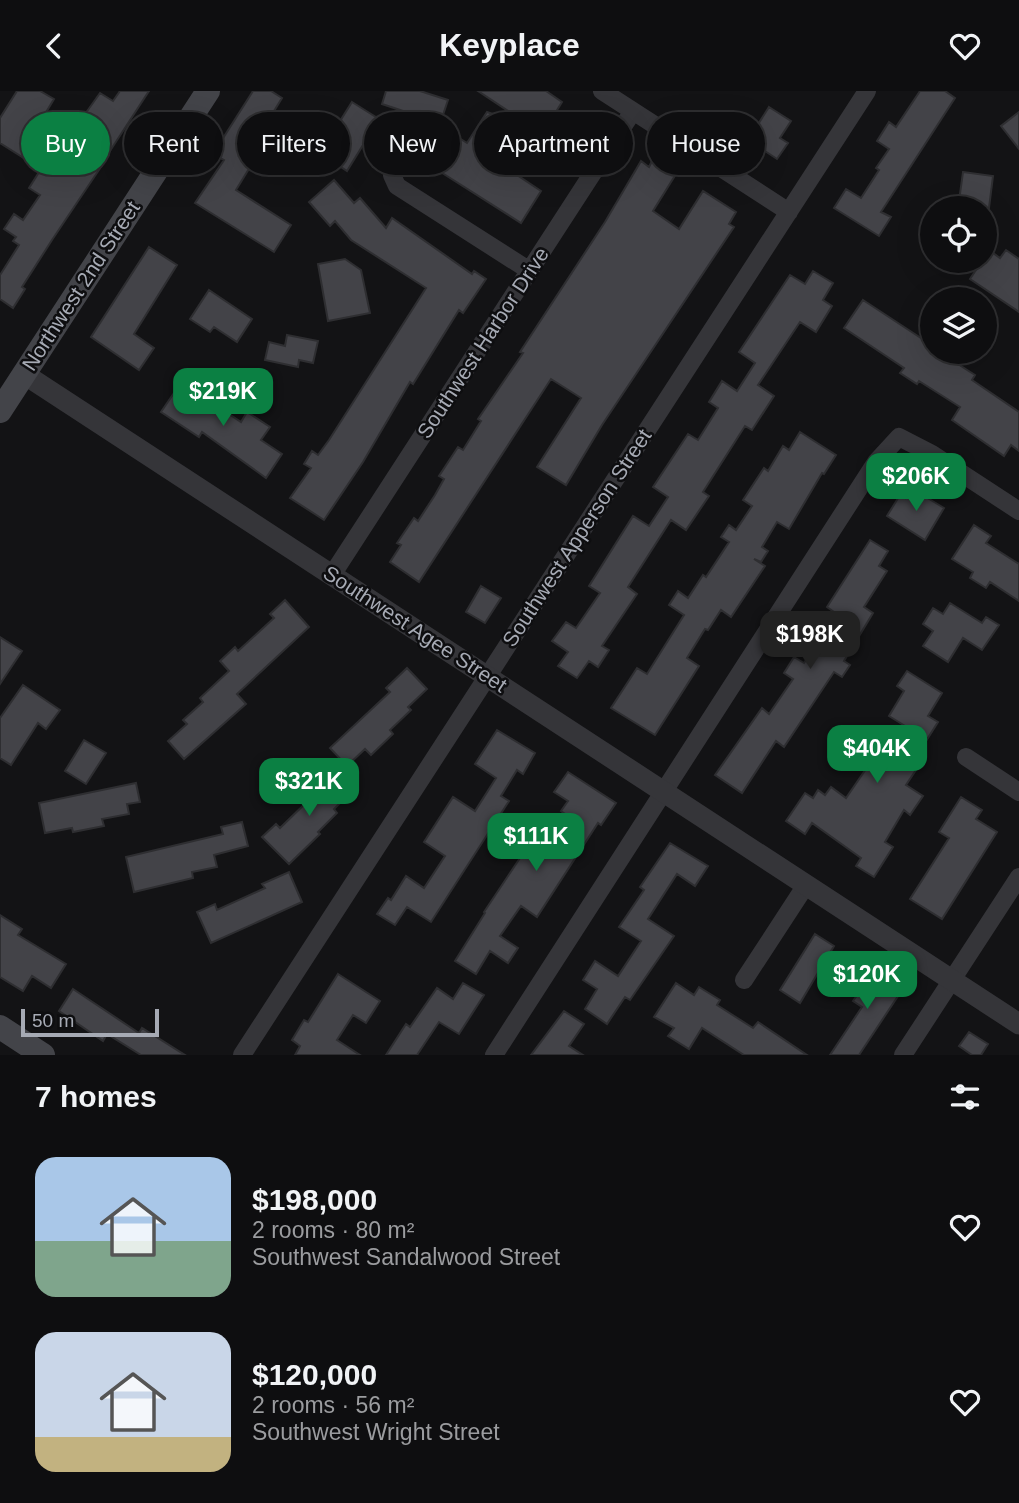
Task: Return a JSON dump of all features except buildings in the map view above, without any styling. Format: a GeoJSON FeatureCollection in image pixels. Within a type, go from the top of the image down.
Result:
{"type":"FeatureCollection","features":[{"type":"Feature","properties":{"kind":"main road","name":"Northwest 2nd Street"},"geometry":{"type":"LineString","coordinates":[[0,411],[208,91]]}},
{"type":"Feature","properties":{"kind":"main road"},"geometry":{"type":"LineString","coordinates":[[0,1027],[43,1055]]}},
{"type":"Feature","properties":{"kind":"street"},"geometry":{"type":"LineString","coordinates":[[602,91],[789,212]]}},
{"type":"Feature","properties":{"kind":"street","name":"Southwest Apperson Street"},"geometry":{"type":"LineString","coordinates":[[242,1055],[867,91]]}},
{"type":"Feature","properties":{"kind":"street","name":"Southwest Harbor Drive"},"geometry":{"type":"LineString","coordinates":[[332,575],[633,111]]}},
{"type":"Feature","properties":{"kind":"street"},"geometry":{"type":"LineString","coordinates":[[392,175],[397,186],[530,271]]}},
{"type":"Feature","properties":{"kind":"street","name":"Southwest Agee Street"},"geometry":{"type":"LineString","coordinates":[[24,374],[1019,1024]]}},
{"type":"Feature","properties":{"kind":"street"},"geometry":{"type":"LineString","coordinates":[[494,1055],[876,462],[899,437],[932,454],[1019,512]]}},
{"type":"Feature","properties":{"kind":"street"},"geometry":{"type":"LineString","coordinates":[[966,757],[1019,792]]}},
{"type":"Feature","properties":{"kind":"street"},"geometry":{"type":"LineString","coordinates":[[903,1055],[1019,877]]}},
{"type":"Feature","properties":{"kind":"street"},"geometry":{"type":"LineString","coordinates":[[744,981],[806,885]]}}]}
